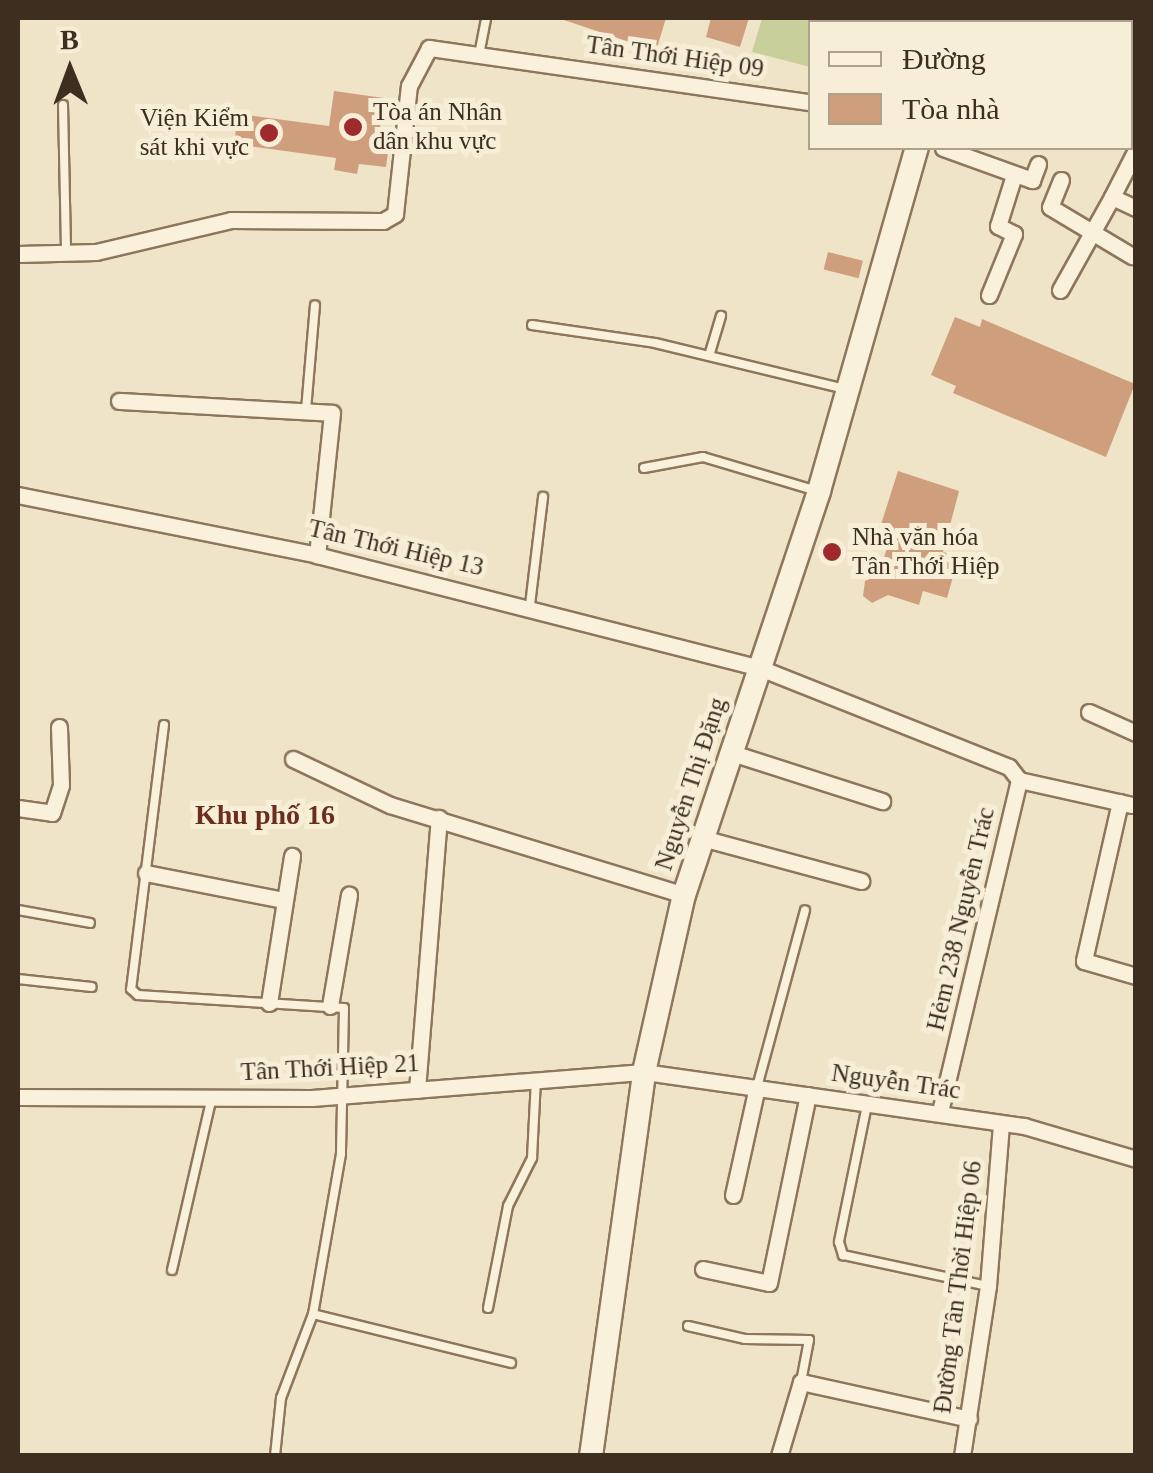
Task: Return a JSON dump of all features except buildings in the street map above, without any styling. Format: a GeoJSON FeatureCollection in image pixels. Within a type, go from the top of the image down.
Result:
{"type":"FeatureCollection","features":[{"type":"Feature","properties":{"kind":"street","name":"Tân Thới Hiệp 09"},"geometry":{"type":"LineString","coordinates":[[18,254],[66,252],[231,220],[383,220],[395,214],[409,86],[418,60],[429,48],[808,102]]}},
{"type":"Feature","properties":{"kind":"street","name":"Nguyễn Thị Đặng"},"geometry":{"type":"LineString","coordinates":[[591,1456],[644,1072],[684,895],[819,491],[916,150]]}},
{"type":"Feature","properties":{"kind":"street"},"geometry":{"type":"LineString","coordinates":[[948,150],[1032,180],[1038,164]]}},
{"type":"Feature","properties":{"kind":"street"},"geometry":{"type":"LineString","coordinates":[[1060,290],[1136,150]]}},
{"type":"Feature","properties":{"kind":"street"},"geometry":{"type":"LineString","coordinates":[[989,295],[1014,234],[998,226],[1014,174]]}},
{"type":"Feature","properties":{"kind":"street"},"geometry":{"type":"LineString","coordinates":[[1061,180],[1050,208],[1132,256]]}},
{"type":"Feature","properties":{"kind":"street"},"geometry":{"type":"LineString","coordinates":[[1112,197],[1136,208]]}},
{"type":"Feature","properties":{"kind":"street"},"geometry":{"type":"LineString","coordinates":[[119,401],[332,413],[336,424],[316,555]]}},
{"type":"Feature","properties":{"kind":"street","name":"Tân Thới Hiệp 13"},"geometry":{"type":"LineString","coordinates":[[18,494],[316,555],[530,605],[760,668]]}},
{"type":"Feature","properties":{"kind":"street","name":"Hẻm 238 Nguyễn Trác"},"geometry":{"type":"LineString","coordinates":[[760,668],[1010,767],[1019,780],[940,1112]]}},
{"type":"Feature","properties":{"kind":"street"},"geometry":{"type":"LineString","coordinates":[[1088,712],[1136,733]]}},
{"type":"Feature","properties":{"kind":"street"},"geometry":{"type":"LineString","coordinates":[[18,808],[52,812],[61,785],[59,726]]}},
{"type":"Feature","properties":{"kind":"street"},"geometry":{"type":"LineString","coordinates":[[729,752],[882,800]]}},
{"type":"Feature","properties":{"kind":"street"},"geometry":{"type":"LineString","coordinates":[[293,759],[390,805],[684,895]]}},
{"type":"Feature","properties":{"kind":"street"},"geometry":{"type":"LineString","coordinates":[[1019,780],[1126,804],[1084,961],[1136,976]]}},
{"type":"Feature","properties":{"kind":"street"},"geometry":{"type":"LineString","coordinates":[[417,1090],[439,818]]}},
{"type":"Feature","properties":{"kind":"street"},"geometry":{"type":"LineString","coordinates":[[702,838],[861,881]]}},
{"type":"Feature","properties":{"kind":"street"},"geometry":{"type":"LineString","coordinates":[[269,1003],[292,856]]}},
{"type":"Feature","properties":{"kind":"street"},"geometry":{"type":"LineString","coordinates":[[146,873],[284,900]]}},
{"type":"Feature","properties":{"kind":"street"},"geometry":{"type":"LineString","coordinates":[[330,1006],[349,895]]}},
{"type":"Feature","properties":{"kind":"street","name":"Nguyễn Trác"},"geometry":{"type":"LineString","coordinates":[[644,1072],[940,1112],[1053,1132],[1136,1158]]}},
{"type":"Feature","properties":{"kind":"street","name":"Tân Thới Hiệp 21"},"geometry":{"type":"LineString","coordinates":[[18,1096],[344,1095],[644,1072]]}},
{"type":"Feature","properties":{"kind":"street"},"geometry":{"type":"LineString","coordinates":[[733,1195],[757,1087]]}},
{"type":"Feature","properties":{"kind":"street"},"geometry":{"type":"LineString","coordinates":[[703,1269],[769,1283],[808,1095]]}},
{"type":"Feature","properties":{"kind":"street","name":"Đường Tân Thời Hiệp 06"},"geometry":{"type":"LineString","coordinates":[[962,1456],[988,1286],[1001,1125]]}},
{"type":"Feature","properties":{"kind":"street"},"geometry":{"type":"LineString","coordinates":[[779,1456],[800,1382],[970,1419]]}},
{"type":"Feature","properties":{"kind":"lane"},"geometry":{"type":"LineString","coordinates":[[479,54],[486,18]]}},
{"type":"Feature","properties":{"kind":"lane"},"geometry":{"type":"LineString","coordinates":[[63,106],[66,252]]}},
{"type":"Feature","properties":{"kind":"lane"},"geometry":{"type":"LineString","coordinates":[[305,412],[315,304]]}},
{"type":"Feature","properties":{"kind":"lane"},"geometry":{"type":"LineString","coordinates":[[709,356],[721,316]]}},
{"type":"Feature","properties":{"kind":"lane"},"geometry":{"type":"LineString","coordinates":[[532,325],[709,356],[849,390]]}},
{"type":"Feature","properties":{"kind":"lane"},"geometry":{"type":"LineString","coordinates":[[644,468],[703,457],[819,491]]}},
{"type":"Feature","properties":{"kind":"lane"},"geometry":{"type":"LineString","coordinates":[[530,605],[543,496]]}},
{"type":"Feature","properties":{"kind":"lane"},"geometry":{"type":"LineString","coordinates":[[164,725],[134,994],[344,1008],[341,1154],[313,1314],[281,1398],[275,1456]]}},
{"type":"Feature","properties":{"kind":"lane"},"geometry":{"type":"LineString","coordinates":[[18,910],[90,923]]}},
{"type":"Feature","properties":{"kind":"lane"},"geometry":{"type":"LineString","coordinates":[[757,1087],[805,910]]}},
{"type":"Feature","properties":{"kind":"lane"},"geometry":{"type":"LineString","coordinates":[[18,979],[92,986]]}},
{"type":"Feature","properties":{"kind":"lane"},"geometry":{"type":"LineString","coordinates":[[488,1308],[508,1206],[532,1158],[536,1080]]}},
{"type":"Feature","properties":{"kind":"lane"},"geometry":{"type":"LineString","coordinates":[[172,1270],[212,1097]]}},
{"type":"Feature","properties":{"kind":"lane"},"geometry":{"type":"LineString","coordinates":[[868,1101],[839,1242],[844,1255],[988,1286]]}},
{"type":"Feature","properties":{"kind":"lane"},"geometry":{"type":"LineString","coordinates":[[313,1314],[511,1363]]}},
{"type":"Feature","properties":{"kind":"lane"},"geometry":{"type":"LineString","coordinates":[[688,1326],[745,1339],[808,1340],[800,1382]]}},
{"type":"Feature","properties":{"kind":"green space"},"geometry":{"type":"Polygon","coordinates":[[[762,18],[824,20],[808,20],[808,66],[752,52],[762,18]]]}},
{"type":"Feature","properties":{"kind":"place","name":"Tòa án Nhân dân khu vực"},"geometry":{"type":"Point","coordinates":[353,127]}},
{"type":"Feature","properties":{"kind":"place","name":"Viện Kiểm sát khi vực"},"geometry":{"type":"Point","coordinates":[269,133]}},
{"type":"Feature","properties":{"kind":"place","name":"Nhà văn hóa Tân Thới Hiệp"},"geometry":{"type":"Point","coordinates":[832,552]}},
{"type":"Feature","properties":{"kind":"district","name":"Khu phố 16"},"geometry":{"type":"Point","coordinates":[265,815]}}]}
